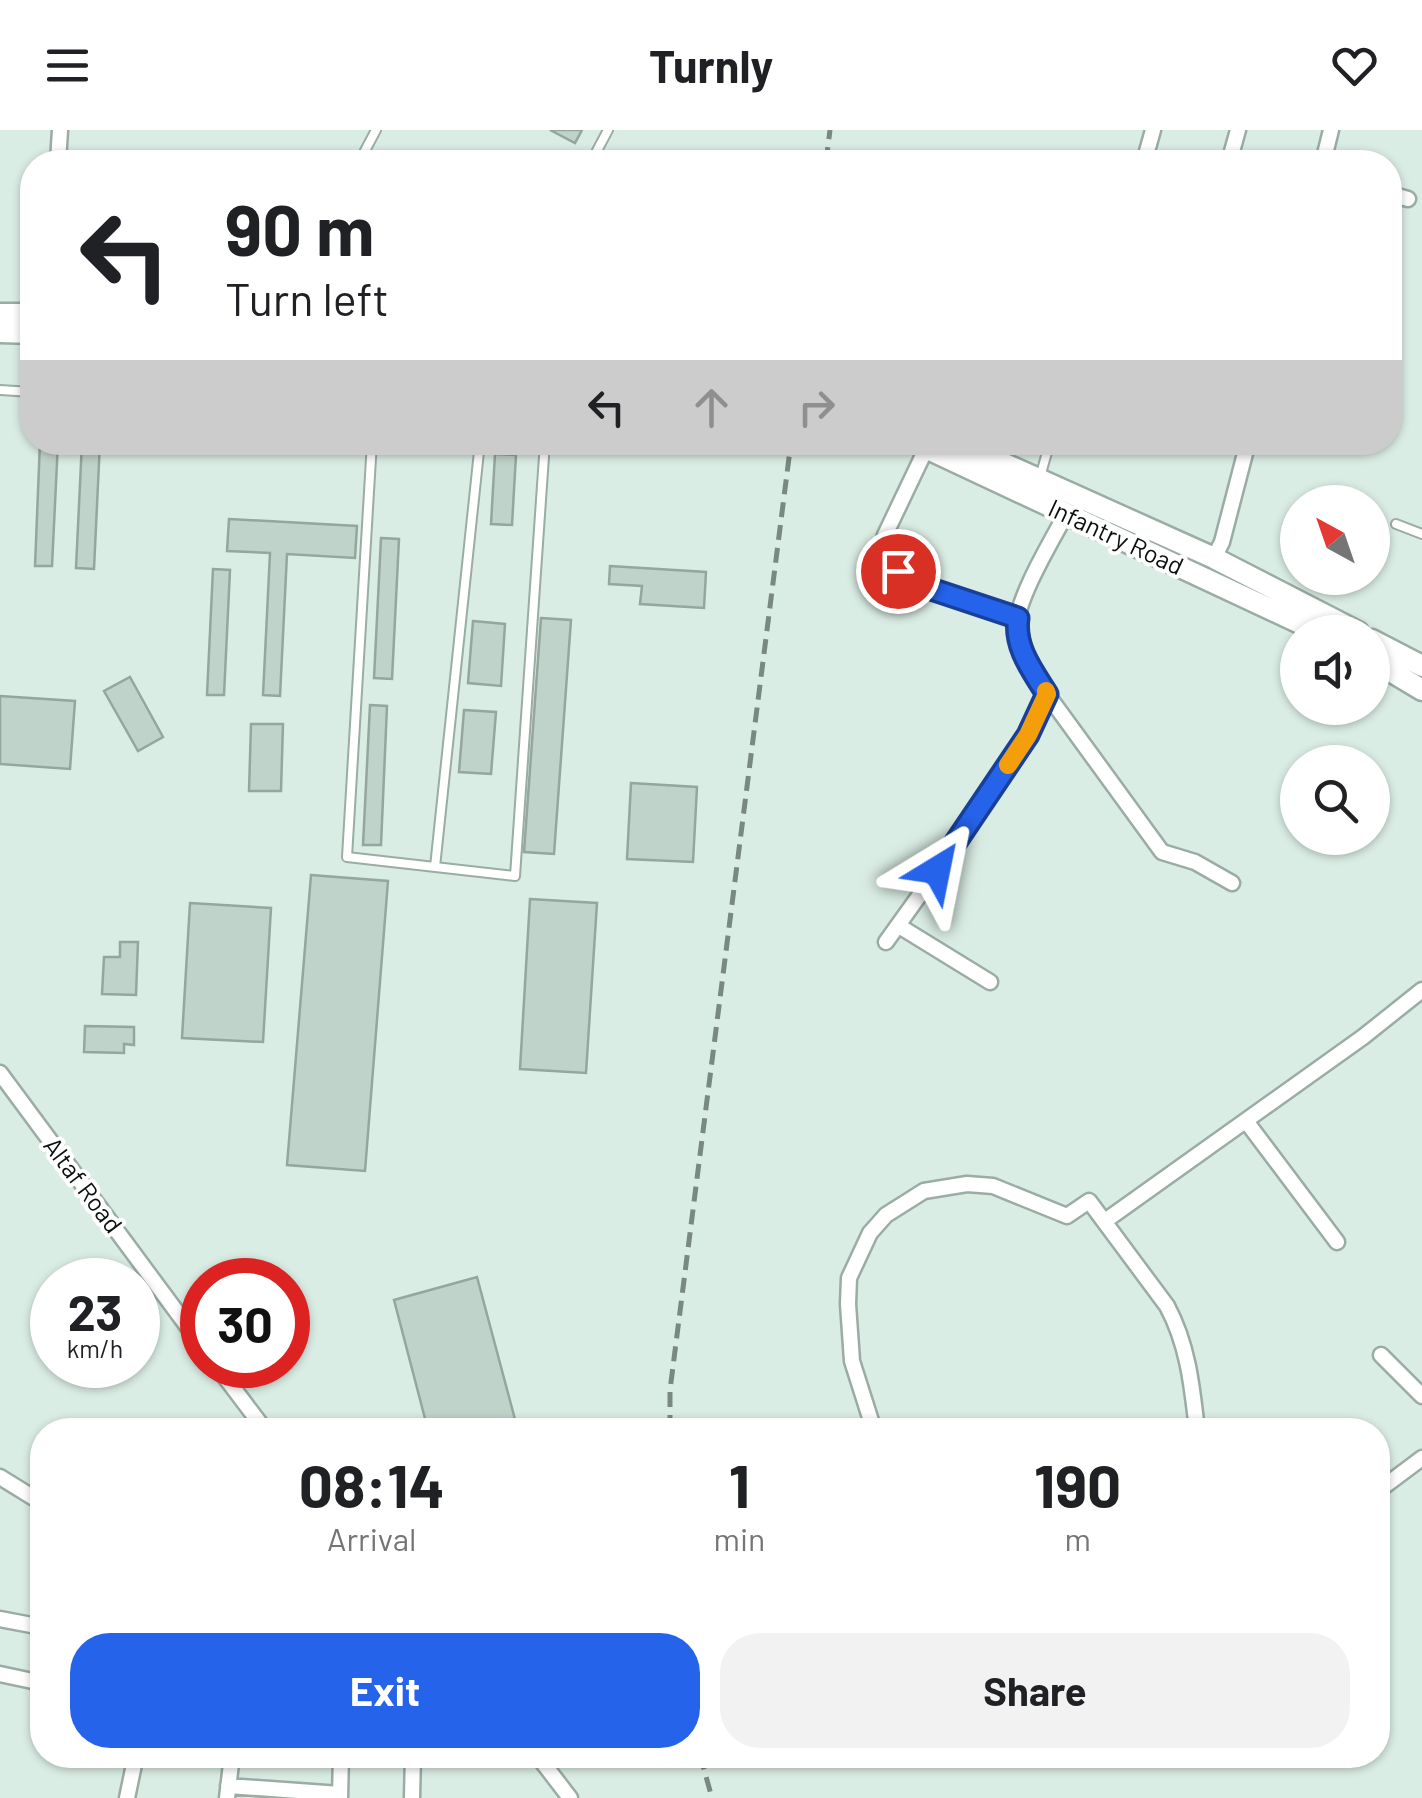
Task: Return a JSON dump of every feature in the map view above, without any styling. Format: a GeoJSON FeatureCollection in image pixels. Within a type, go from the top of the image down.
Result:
{"type":"FeatureCollection","features":[{"type":"Feature","properties":{"kind":"main road","name":"Infantry Road"},"geometry":{"type":"LineString","coordinates":[[943,455],[1214,558],[1325,615]]}},
{"type":"Feature","properties":{"kind":"main road","name":"Infantry Road"},"geometry":{"type":"LineString","coordinates":[[978,455],[1036,489],[1066,514],[1283,615]]}},
{"type":"Feature","properties":{"kind":"main road"},"geometry":{"type":"LineString","coordinates":[[1390,649],[1422,666]]}},
{"type":"Feature","properties":{"kind":"main road"},"geometry":{"type":"LineString","coordinates":[[1390,671],[1422,690]]}},
{"type":"Feature","properties":{"kind":"street"},"geometry":{"type":"LineString","coordinates":[[1402,197],[1408,199]]}},
{"type":"Feature","properties":{"kind":"street"},"geometry":{"type":"LineString","coordinates":[[916,455],[885,535],[882,555],[915,582],[1018,618]]}},
{"type":"Feature","properties":{"kind":"street"},"geometry":{"type":"LineString","coordinates":[[1214,558],[1222,542],[1245,455]]}},
{"type":"Feature","properties":{"kind":"street"},"geometry":{"type":"LineString","coordinates":[[1066,514],[1026,593],[1016,629],[1020,645],[1047,694],[1162,852],[1195,862],[1232,882]]}},
{"type":"Feature","properties":{"kind":"street"},"geometry":{"type":"LineString","coordinates":[[886,942],[1028,735],[1047,694]]}},
{"type":"Feature","properties":{"kind":"street"},"geometry":{"type":"LineString","coordinates":[[898,926],[990,982]]}},
{"type":"Feature","properties":{"kind":"street"},"geometry":{"type":"LineString","coordinates":[[1105,1220],[1363,1038],[1422,990]]}},
{"type":"Feature","properties":{"kind":"street","name":"Altaf Road"},"geometry":{"type":"LineString","coordinates":[[0,1073],[180,1316]]}},
{"type":"Feature","properties":{"kind":"street"},"geometry":{"type":"LineString","coordinates":[[1246,1121],[1337,1242]]}},
{"type":"Feature","properties":{"kind":"street"},"geometry":{"type":"LineString","coordinates":[[870,1418],[852,1361],[849,1278],[870,1232],[886,1214],[924,1191],[966,1184],[993,1186],[1066,1216],[1089,1201],[1175,1322],[1192,1379],[1196,1418]]}},
{"type":"Feature","properties":{"kind":"street"},"geometry":{"type":"LineString","coordinates":[[1381,1355],[1422,1396]]}},
{"type":"Feature","properties":{"kind":"street"},"geometry":{"type":"LineString","coordinates":[[233,1388],[255,1418]]}},
{"type":"Feature","properties":{"kind":"street"},"geometry":{"type":"LineString","coordinates":[[1390,1482],[1422,1458]]}},
{"type":"Feature","properties":{"kind":"street"},"geometry":{"type":"LineString","coordinates":[[0,1478],[30,1496]]}},
{"type":"Feature","properties":{"kind":"street"},"geometry":{"type":"LineString","coordinates":[[0,1619],[30,1625]]}},
{"type":"Feature","properties":{"kind":"street"},"geometry":{"type":"LineString","coordinates":[[0,1674],[30,1680]]}},
{"type":"Feature","properties":{"kind":"street"},"geometry":{"type":"LineString","coordinates":[[127,1798],[133,1768]]}},
{"type":"Feature","properties":{"kind":"street"},"geometry":{"type":"LineString","coordinates":[[228,1792],[340,1796],[341,1768]]}},
{"type":"Feature","properties":{"kind":"street"},"geometry":{"type":"LineString","coordinates":[[412,1798],[413,1768]]}},
{"type":"Feature","properties":{"kind":"street"},"geometry":{"type":"LineString","coordinates":[[548,1768],[570,1798]]}},
{"type":"Feature","properties":{"kind":"lane"},"geometry":{"type":"LineString","coordinates":[[371,455],[347,857],[515,876],[544,455]]}},
{"type":"Feature","properties":{"kind":"lane"},"geometry":{"type":"LineString","coordinates":[[435,867],[479,455]]}},
{"type":"Feature","properties":{"kind":"lane"},"geometry":{"type":"LineString","coordinates":[[1036,489],[1046,455]]}},
{"type":"Feature","properties":{"kind":"lane"},"geometry":{"type":"LineString","coordinates":[[1396,524],[1422,534]]}},
{"type":"Feature","properties":{"kind":"building"},"geometry":{"type":"Polygon","coordinates":[[[550,130],[582,130],[575,143],[550,130]]]}},
{"type":"Feature","properties":{"kind":"building"},"geometry":{"type":"Polygon","coordinates":[[[39,455],[57,455],[52,566],[35,566],[39,455]]]}},
{"type":"Feature","properties":{"kind":"building"},"geometry":{"type":"Polygon","coordinates":[[[81,455],[99,455],[94,569],[76,568],[81,455]]]}},
{"type":"Feature","properties":{"kind":"building"},"geometry":{"type":"Polygon","coordinates":[[[495,455],[516,455],[512,525],[491,524],[495,455]]]}},
{"type":"Feature","properties":{"kind":"building"},"geometry":{"type":"Polygon","coordinates":[[[229,519],[357,526],[355,558],[287,554],[280,696],[263,695],[270,553],[227,551],[229,519]]]}},
{"type":"Feature","properties":{"kind":"building"},"geometry":{"type":"Polygon","coordinates":[[[381,538],[399,539],[392,679],[374,678],[381,538]]]}},
{"type":"Feature","properties":{"kind":"building"},"geometry":{"type":"Polygon","coordinates":[[[610,566],[706,572],[704,608],[640,604],[642,586],[609,584],[610,566]]]}},
{"type":"Feature","properties":{"kind":"building"},"geometry":{"type":"Polygon","coordinates":[[[213,569],[230,570],[224,695],[207,695],[213,569]]]}},
{"type":"Feature","properties":{"kind":"building"},"geometry":{"type":"Polygon","coordinates":[[[541,618],[571,620],[554,854],[524,852],[541,618]]]}},
{"type":"Feature","properties":{"kind":"building"},"geometry":{"type":"Polygon","coordinates":[[[473,621],[505,624],[501,686],[468,683],[473,621]]]}},
{"type":"Feature","properties":{"kind":"building"},"geometry":{"type":"Polygon","coordinates":[[[130,677],[163,737],[138,751],[104,691],[130,677]]]}},
{"type":"Feature","properties":{"kind":"building"},"geometry":{"type":"Polygon","coordinates":[[[0,696],[75,701],[70,769],[0,764],[0,696]]]}},
{"type":"Feature","properties":{"kind":"building"},"geometry":{"type":"Polygon","coordinates":[[[370,705],[387,706],[381,845],[363,845],[370,705]]]}},
{"type":"Feature","properties":{"kind":"building"},"geometry":{"type":"Polygon","coordinates":[[[464,710],[496,712],[491,774],[459,772],[464,710]]]}},
{"type":"Feature","properties":{"kind":"building"},"geometry":{"type":"Polygon","coordinates":[[[251,724],[283,724],[281,791],[249,791],[251,724]]]}},
{"type":"Feature","properties":{"kind":"building"},"geometry":{"type":"Polygon","coordinates":[[[631,783],[697,787],[693,862],[627,859],[631,783]]]}},
{"type":"Feature","properties":{"kind":"building"},"geometry":{"type":"Polygon","coordinates":[[[311,875],[388,881],[365,1171],[287,1165],[311,875]]]}},
{"type":"Feature","properties":{"kind":"building"},"geometry":{"type":"Polygon","coordinates":[[[530,899],[597,903],[586,1073],[520,1069],[530,899]]]}},
{"type":"Feature","properties":{"kind":"building"},"geometry":{"type":"Polygon","coordinates":[[[190,903],[271,908],[263,1042],[182,1038],[190,903]]]}},
{"type":"Feature","properties":{"kind":"building"},"geometry":{"type":"Polygon","coordinates":[[[120,942],[138,942],[136,995],[102,994],[104,957],[120,957],[120,942]]]}},
{"type":"Feature","properties":{"kind":"building"},"geometry":{"type":"Polygon","coordinates":[[[85,1026],[134,1027],[134,1045],[124,1044],[124,1053],[84,1052],[85,1026]]]}},
{"type":"Feature","properties":{"kind":"building"},"geometry":{"type":"Polygon","coordinates":[[[477,1277],[515,1418],[425,1418],[394,1300],[477,1277]]]}},
{"type":"Feature","properties":{"kind":"railway"},"geometry":{"type":"LineString","coordinates":[[828,150],[830,130]]}},
{"type":"Feature","properties":{"kind":"railway"},"geometry":{"type":"LineString","coordinates":[[670,1418],[670,1390],[789,455]]}},
{"type":"Feature","properties":{"kind":"railway"},"geometry":{"type":"LineString","coordinates":[[704,1768],[712,1798]]}},
{"type":"Feature","properties":{"kind":"slow traffic"},"geometry":{"type":"LineString","coordinates":[[1008,765],[1028,735],[1046,691]]}},
{"type":"Feature","properties":{"kind":"route"},"geometry":{"type":"LineString","coordinates":[[898,571],[928,588],[1018,618],[1020,645],[1047,694],[1028,735],[937,870]]}}]}
